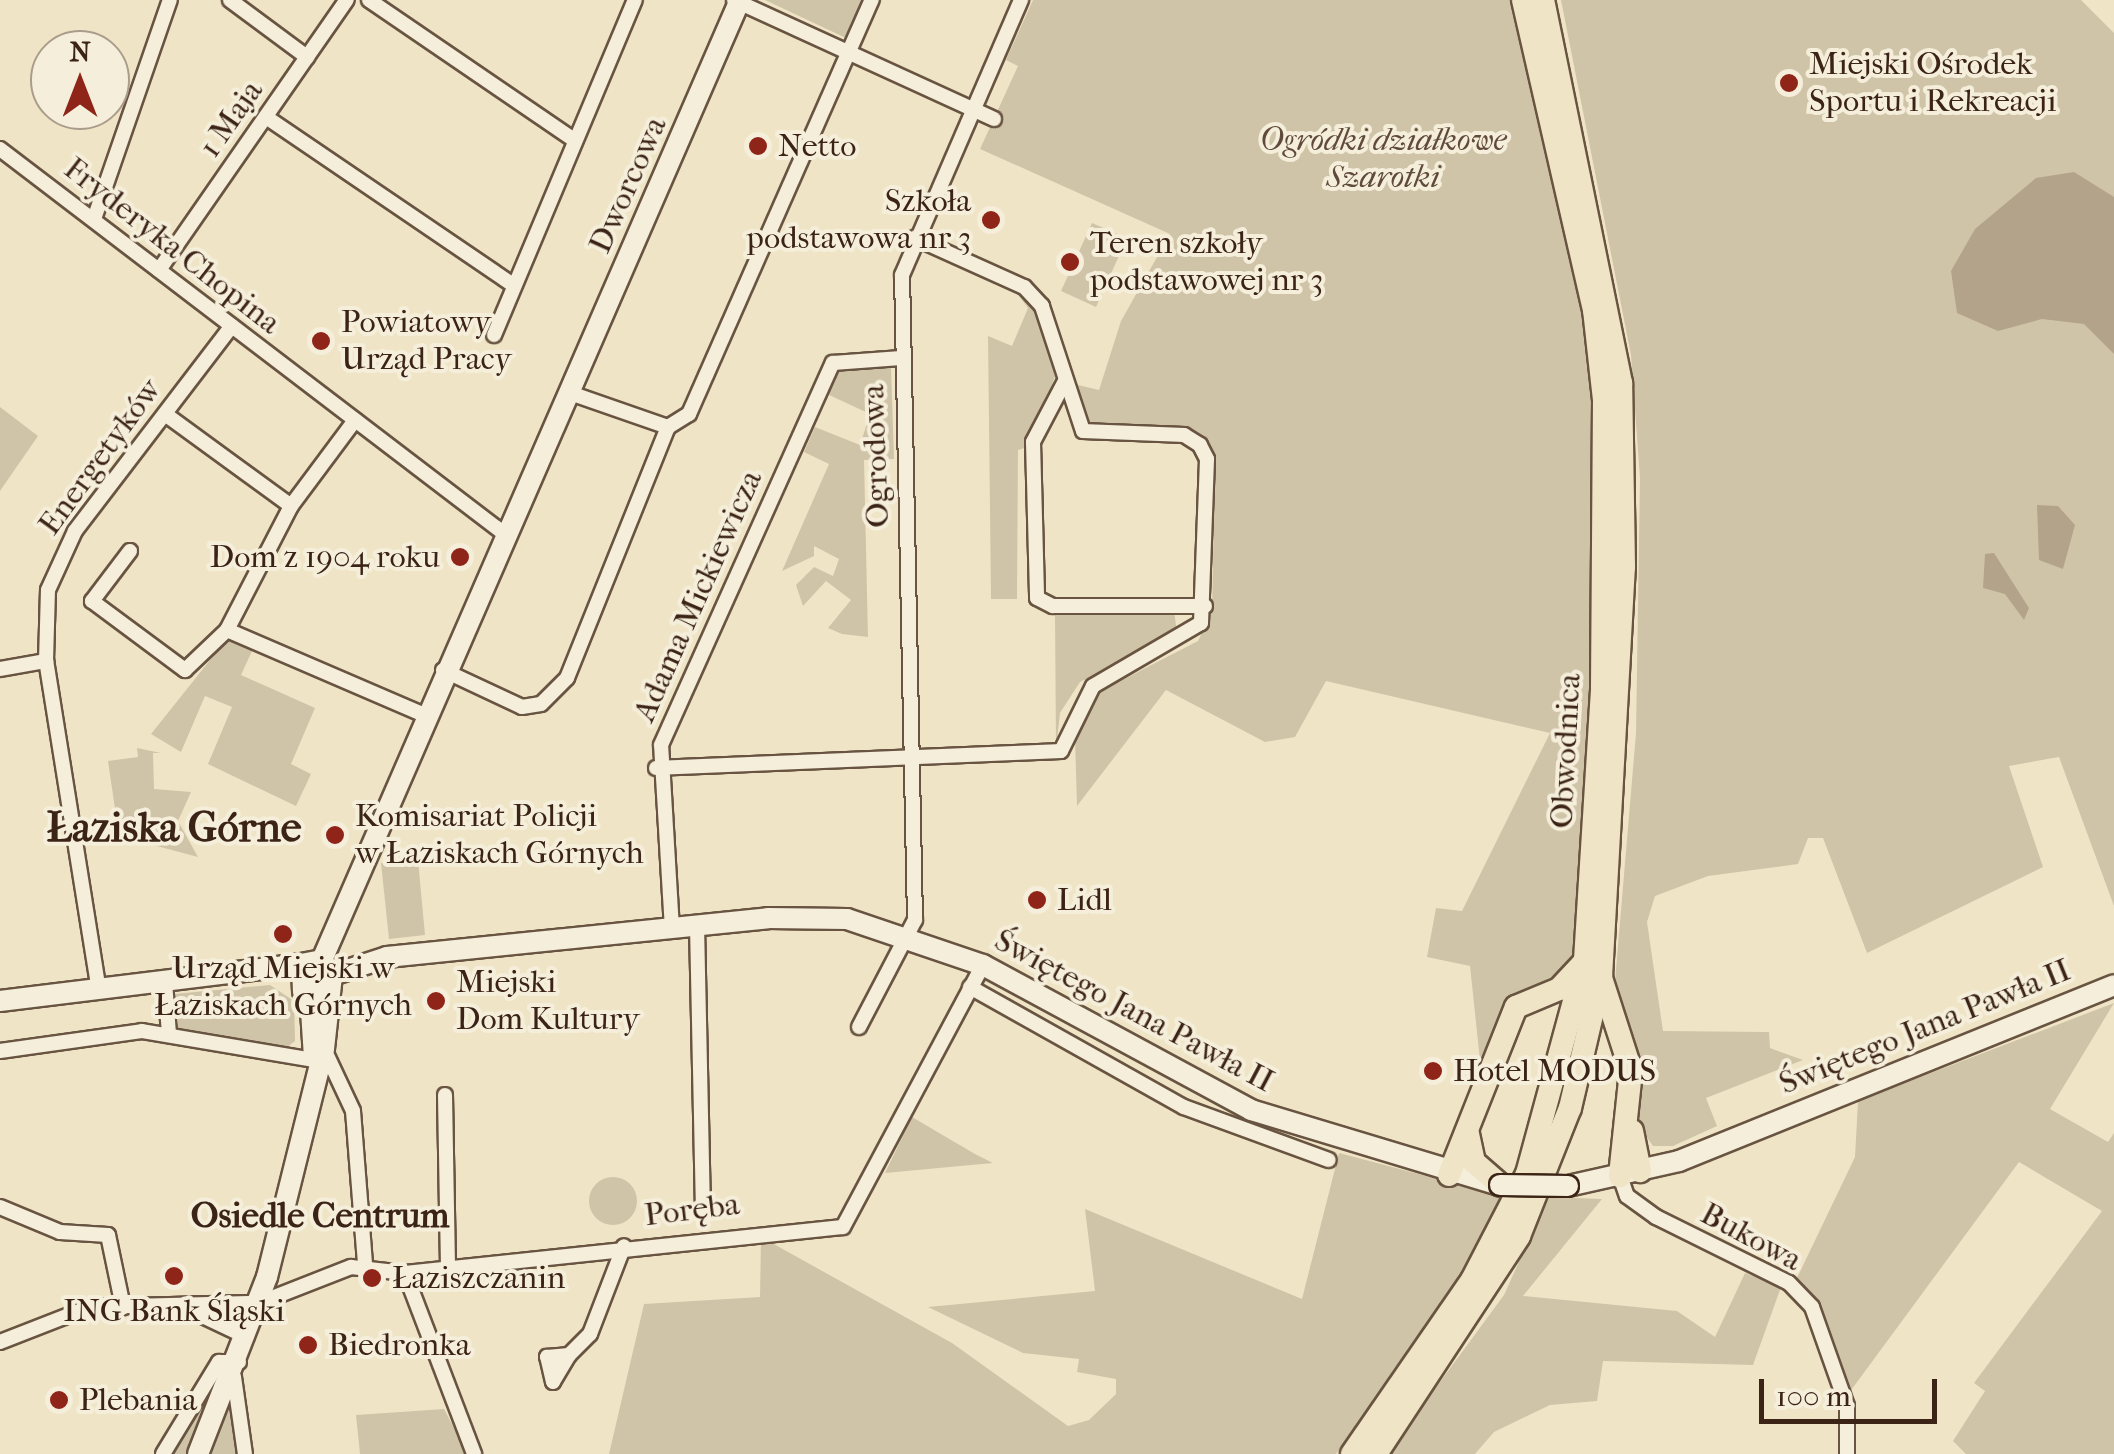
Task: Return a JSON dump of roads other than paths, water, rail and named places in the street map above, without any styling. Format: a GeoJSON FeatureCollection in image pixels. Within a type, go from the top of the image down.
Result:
{"type":"FeatureCollection","features":[{"type":"Feature","properties":{"kind":"main road","name":"Obwodnica"},"geometry":{"type":"LineString","coordinates":[[1352,1454],[1501,1226],[1538,1146],[1593,969],[1602,670],[1604,400],[1590,291],[1523,0]]}},
{"type":"Feature","properties":{"kind":"main road","name":"Obwodnica"},"geometry":{"type":"LineString","coordinates":[[1376,1454],[1519,1236],[1586,1056],[1624,420],[1605,270],[1543,0]]}},
{"type":"Feature","properties":{"kind":"main road"},"geometry":{"type":"LineString","coordinates":[[1448,1175],[1468,1134],[1516,1006],[1593,969],[1628,1052],[1630,1174]]}},
{"type":"Feature","properties":{"kind":"main road"},"geometry":{"type":"LineString","coordinates":[[1545,993],[1573,1028]]}},
{"type":"Feature","properties":{"kind":"main road"},"geometry":{"type":"LineString","coordinates":[[1586,1056],[1608,1041],[1628,1052]]}},
{"type":"Feature","properties":{"kind":"main road"},"geometry":{"type":"LineString","coordinates":[[1468,1134],[1474,1162],[1500,1184]]}},
{"type":"Feature","properties":{"kind":"street"},"geometry":{"type":"LineString","coordinates":[[94,219],[170,0]]}},
{"type":"Feature","properties":{"kind":"street"},"geometry":{"type":"LineString","coordinates":[[230,0],[307,57]]}},
{"type":"Feature","properties":{"kind":"street","name":"1 Maja"},"geometry":{"type":"LineString","coordinates":[[160,270],[347,0]]}},
{"type":"Feature","properties":{"kind":"street"},"geometry":{"type":"LineString","coordinates":[[369,0],[574,140]]}},
{"type":"Feature","properties":{"kind":"street"},"geometry":{"type":"LineString","coordinates":[[494,335],[512,284],[635,0]]}},
{"type":"Feature","properties":{"kind":"street"},"geometry":{"type":"LineString","coordinates":[[443,670],[522,707],[553,695],[632,533],[635,502],[668,427],[689,414],[872,0]]}},
{"type":"Feature","properties":{"kind":"street","name":"Ogrodowa"},"geometry":{"type":"LineString","coordinates":[[913,935],[902,275],[1021,0]]}},
{"type":"Feature","properties":{"kind":"street"},"geometry":{"type":"LineString","coordinates":[[738,1],[994,119]]}},
{"type":"Feature","properties":{"kind":"street","name":"Dworcowa"},"geometry":{"type":"LineString","coordinates":[[316,973],[356,866],[738,1]]}},
{"type":"Feature","properties":{"kind":"street"},"geometry":{"type":"LineString","coordinates":[[266,117],[512,284]]}},
{"type":"Feature","properties":{"kind":"street","name":"Fryderyka Chopina"},"geometry":{"type":"LineString","coordinates":[[0,148],[354,420],[419,462],[502,532]]}},
{"type":"Feature","properties":{"kind":"street"},"geometry":{"type":"LineString","coordinates":[[656,768],[910,763],[1062,751],[1092,686],[1189,637],[1205,606],[1208,459],[1200,445],[1184,436],[1089,434],[1065,381],[1042,306],[1024,287],[915,238]]}},
{"type":"Feature","properties":{"kind":"street","name":"Energetyków"},"geometry":{"type":"LineString","coordinates":[[100,990],[46,661],[48,590],[63,549],[232,326]]}},
{"type":"Feature","properties":{"kind":"street","name":"Adama Mickiewicza"},"geometry":{"type":"LineString","coordinates":[[672,929],[656,768],[833,363],[901,358]]}},
{"type":"Feature","properties":{"kind":"street"},"geometry":{"type":"LineString","coordinates":[[1065,381],[1033,442],[1037,598],[1053,606],[1205,606]]}},
{"type":"Feature","properties":{"kind":"street"},"geometry":{"type":"LineString","coordinates":[[567,392],[668,427]]}},
{"type":"Feature","properties":{"kind":"street"},"geometry":{"type":"LineString","coordinates":[[165,414],[291,506]]}},
{"type":"Feature","properties":{"kind":"street"},"geometry":{"type":"LineString","coordinates":[[130,550],[92,601],[185,670],[228,630],[291,506],[354,420]]}},
{"type":"Feature","properties":{"kind":"street"},"geometry":{"type":"LineString","coordinates":[[228,630],[424,715]]}},
{"type":"Feature","properties":{"kind":"street"},"geometry":{"type":"LineString","coordinates":[[0,669],[46,661]]}},
{"type":"Feature","properties":{"kind":"street","name":"Dworcowa"},"geometry":{"type":"LineString","coordinates":[[316,973],[356,866]]}},
{"type":"Feature","properties":{"kind":"street","name":"Świętego Jana Pawła II"},"geometry":{"type":"LineString","coordinates":[[316,973],[348,956],[387,957],[805,916],[913,935],[982,965],[1204,1089],[1448,1175],[1500,1184],[1568,1186],[1630,1174],[2114,985]]}},
{"type":"Feature","properties":{"kind":"street"},"geometry":{"type":"LineString","coordinates":[[697,926],[702,1202]]}},
{"type":"Feature","properties":{"kind":"street"},"geometry":{"type":"LineString","coordinates":[[859,1028],[913,935]]}},
{"type":"Feature","properties":{"kind":"street"},"geometry":{"type":"LineString","coordinates":[[331,936],[348,956]]}},
{"type":"Feature","properties":{"kind":"street","name":"Świętego Jana Pawła II"},"geometry":{"type":"LineString","coordinates":[[316,973],[387,957]]}},
{"type":"Feature","properties":{"kind":"street","name":"Poręba"},"geometry":{"type":"LineString","coordinates":[[365,1265],[404,1273],[624,1246],[843,1226],[982,965]]}},
{"type":"Feature","properties":{"kind":"street"},"geometry":{"type":"LineString","coordinates":[[0,1001],[236,974],[316,973],[318,1059],[259,1303],[236,1370],[198,1454]]}},
{"type":"Feature","properties":{"kind":"street"},"geometry":{"type":"LineString","coordinates":[[165,982],[169,1034]]}},
{"type":"Feature","properties":{"kind":"street","name":"Świętego Jana Pawła II"},"geometry":{"type":"LineString","coordinates":[[970,986],[1184,1106],[1328,1160]]}},
{"type":"Feature","properties":{"kind":"street"},"geometry":{"type":"LineString","coordinates":[[0,1051],[169,1034],[318,1059],[353,1111],[365,1265],[259,1303],[191,1311],[90,1307],[0,1342]]}},
{"type":"Feature","properties":{"kind":"street"},"geometry":{"type":"LineString","coordinates":[[446,1095],[448,1267]]}},
{"type":"Feature","properties":{"kind":"street","name":"Bukowa"},"geometry":{"type":"LineString","coordinates":[[1630,1174],[1634,1200],[1788,1283],[1812,1307],[1847,1406],[1847,1454]]}},
{"type":"Feature","properties":{"kind":"street"},"geometry":{"type":"LineString","coordinates":[[0,1208],[60,1232],[108,1235],[123,1307]]}},
{"type":"Feature","properties":{"kind":"street"},"geometry":{"type":"LineString","coordinates":[[569,1355],[590,1334],[624,1246]]}},
{"type":"Feature","properties":{"kind":"street"},"geometry":{"type":"LineString","coordinates":[[404,1273],[474,1454]]}},
{"type":"Feature","properties":{"kind":"street"},"geometry":{"type":"LineString","coordinates":[[191,1311],[247,1337]]}},
{"type":"Feature","properties":{"kind":"street"},"geometry":{"type":"LineString","coordinates":[[164,1454],[219,1362],[236,1370]]}},
{"type":"Feature","properties":{"kind":"street"},"geometry":{"type":"LineString","coordinates":[[236,1370],[245,1454]]}},
{"type":"Feature","properties":{"kind":"place","name":"Miejski Ośrodek Sportu i Rekreacji"},"geometry":{"type":"Point","coordinates":[1789,83]}},
{"type":"Feature","properties":{"kind":"place","name":"Netto"},"geometry":{"type":"Point","coordinates":[758,146]}},
{"type":"Feature","properties":{"kind":"place","name":"Szkoła podstawowa nr 3"},"geometry":{"type":"Point","coordinates":[991,220]}},
{"type":"Feature","properties":{"kind":"place","name":"Teren szkoły podstawowej nr 3"},"geometry":{"type":"Point","coordinates":[1070,262]}},
{"type":"Feature","properties":{"kind":"place","name":"Powiatowy Urząd Pracy"},"geometry":{"type":"Point","coordinates":[321,341]}},
{"type":"Feature","properties":{"kind":"place","name":"Dom z 1904 roku"},"geometry":{"type":"Point","coordinates":[460,557]}},
{"type":"Feature","properties":{"kind":"place","name":"Komisariat Policji w Łaziskach Górnych"},"geometry":{"type":"Point","coordinates":[335,835]}},
{"type":"Feature","properties":{"kind":"place","name":"Lidl"},"geometry":{"type":"Point","coordinates":[1037,900]}},
{"type":"Feature","properties":{"kind":"place","name":"Urząd Miejski w Łaziskach Górnych"},"geometry":{"type":"Point","coordinates":[283,934]}},
{"type":"Feature","properties":{"kind":"place","name":"Miejski Dom Kultury"},"geometry":{"type":"Point","coordinates":[436,1001]}},
{"type":"Feature","properties":{"kind":"place","name":"Hotel MODUS"},"geometry":{"type":"Point","coordinates":[1433,1071]}},
{"type":"Feature","properties":{"kind":"place","name":"ING Bank Śląski"},"geometry":{"type":"Point","coordinates":[174,1276]}},
{"type":"Feature","properties":{"kind":"place","name":"Łaziszczanin"},"geometry":{"type":"Point","coordinates":[372,1278]}},
{"type":"Feature","properties":{"kind":"place","name":"Biedronka"},"geometry":{"type":"Point","coordinates":[308,1345]}},
{"type":"Feature","properties":{"kind":"place","name":"Plebania"},"geometry":{"type":"Point","coordinates":[59,1400]}},
{"type":"Feature","properties":{"kind":"district","name":"Łaziska Górne"},"geometry":{"type":"Point","coordinates":[174,828]}},
{"type":"Feature","properties":{"kind":"district","name":"Osiedle Centrum"},"geometry":{"type":"Point","coordinates":[320,1216]}},
{"type":"Feature","properties":{"kind":"park label","name":"Ogródki działkowe Szarotki"},"geometry":{"type":"Point","coordinates":[1383,160]}}]}
